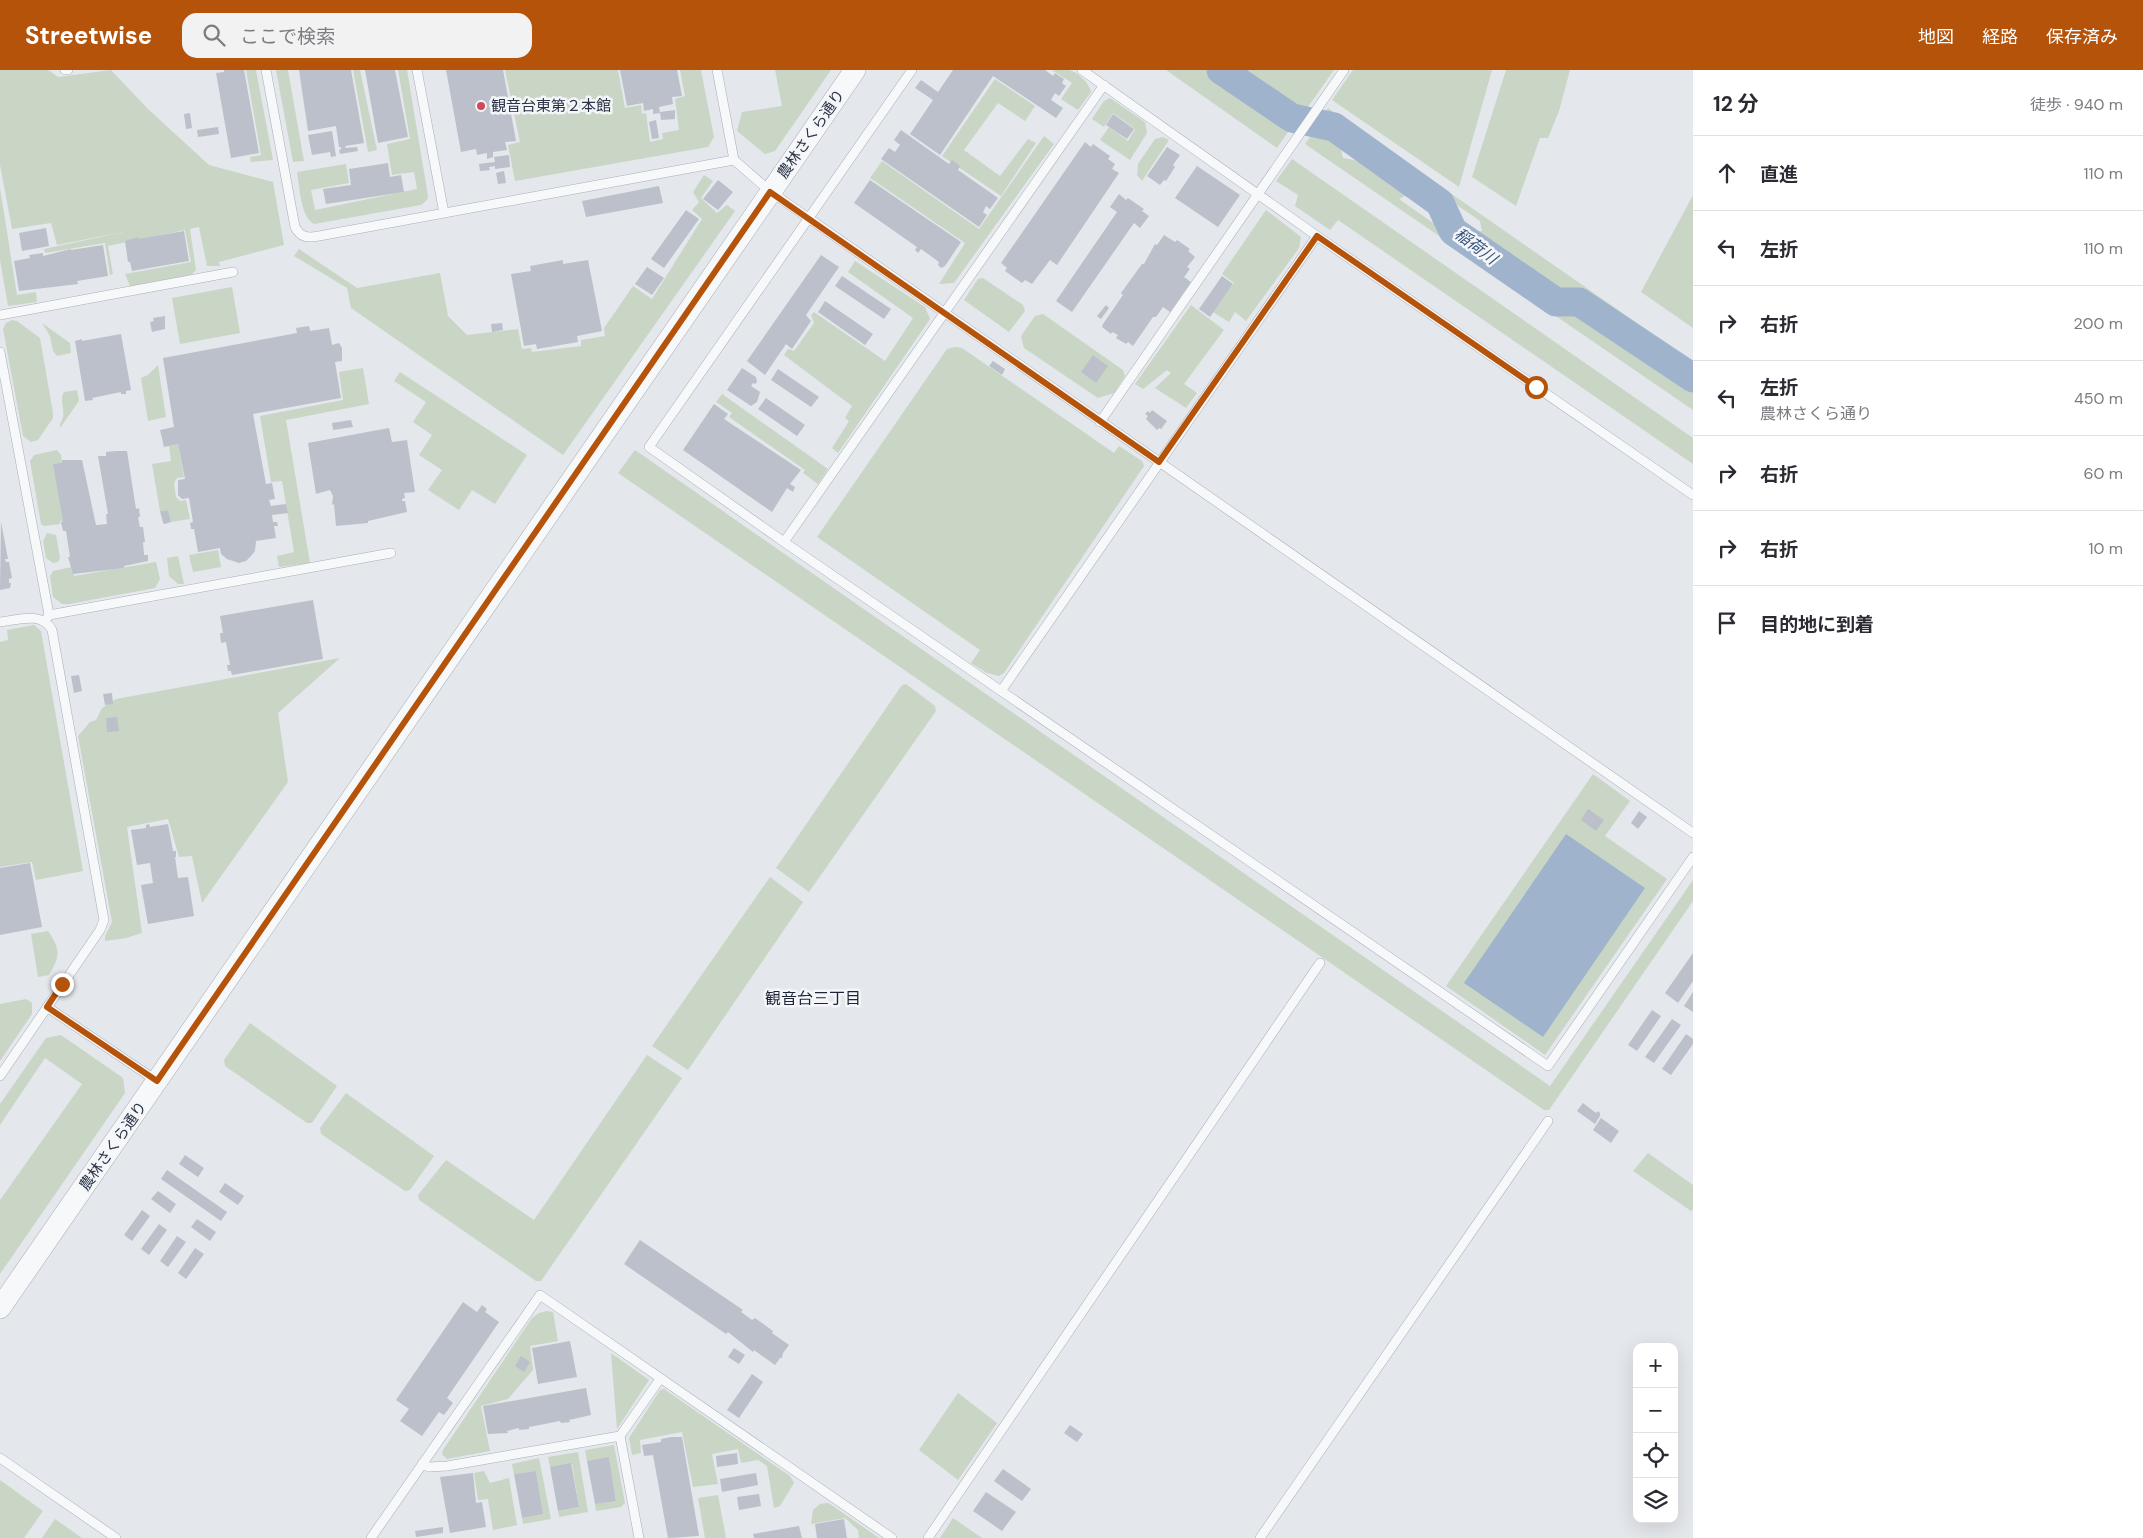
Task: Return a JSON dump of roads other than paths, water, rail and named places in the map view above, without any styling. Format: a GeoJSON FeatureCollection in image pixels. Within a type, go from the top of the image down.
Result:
{"type":"FeatureCollection","features":[{"type":"Feature","properties":{"kind":"street","name":"農林さくら通り"},"geometry":{"type":"LineString","coordinates":[[0,1308],[855,70]]}},
{"type":"Feature","properties":{"kind":"lane"},"geometry":{"type":"LineString","coordinates":[[266,70],[295,227],[303,237],[310,238],[734,160]]}},
{"type":"Feature","properties":{"kind":"lane"},"geometry":{"type":"LineString","coordinates":[[417,70],[444,213]]}},
{"type":"Feature","properties":{"kind":"lane"},"geometry":{"type":"LineString","coordinates":[[717,70],[734,160],[770,192],[1693,833]]}},
{"type":"Feature","properties":{"kind":"lane"},"geometry":{"type":"LineString","coordinates":[[912,70],[810,219],[649,447],[1001,692],[1548,1066],[1693,857]]}},
{"type":"Feature","properties":{"kind":"lane"},"geometry":{"type":"LineString","coordinates":[[1082,70],[1317,236],[1693,496]]}},
{"type":"Feature","properties":{"kind":"lane"},"geometry":{"type":"LineString","coordinates":[[1100,422],[1260,194],[1344,70]]}},
{"type":"Feature","properties":{"kind":"lane"},"geometry":{"type":"LineString","coordinates":[[784,542],[945,315],[1104,85]]}},
{"type":"Feature","properties":{"kind":"lane"},"geometry":{"type":"LineString","coordinates":[[1001,692],[1317,236]]}},
{"type":"Feature","properties":{"kind":"lane"},"geometry":{"type":"LineString","coordinates":[[0,316],[233,272]]}},
{"type":"Feature","properties":{"kind":"lane"},"geometry":{"type":"LineString","coordinates":[[0,352],[47,618],[52,630],[104,920],[100,930],[0,1076]]}},
{"type":"Feature","properties":{"kind":"lane"},"geometry":{"type":"LineString","coordinates":[[0,622],[47,618],[391,553]]}},
{"type":"Feature","properties":{"kind":"lane"},"geometry":{"type":"LineString","coordinates":[[928,1538],[1320,964]]}},
{"type":"Feature","properties":{"kind":"lane"},"geometry":{"type":"LineString","coordinates":[[47,1007],[157,1081]]}},
{"type":"Feature","properties":{"kind":"lane"},"geometry":{"type":"LineString","coordinates":[[1260,1538],[1548,1121]]}},
{"type":"Feature","properties":{"kind":"lane"},"geometry":{"type":"LineString","coordinates":[[371,1538],[540,1295],[892,1538]]}},
{"type":"Feature","properties":{"kind":"lane"},"geometry":{"type":"LineString","coordinates":[[422,1464],[429,1467],[447,1466],[620,1436],[660,1379]]}},
{"type":"Feature","properties":{"kind":"lane"},"geometry":{"type":"LineString","coordinates":[[620,1436],[639,1538]]}},
{"type":"Feature","properties":{"kind":"lane"},"geometry":{"type":"LineString","coordinates":[[0,1458],[116,1538]]}},
{"type":"Feature","properties":{"kind":"water"},"geometry":{"type":"Polygon","coordinates":[[[1566,834],[1645,888],[1543,1037],[1464,983],[1566,834]]]}},
{"type":"Feature","properties":{"kind":"waterway","name":"稲荷川"},"geometry":{"type":"LineString","coordinates":[[1221,70],[1292,118],[1334,127],[1440,203],[1453,231],[1556,302],[1579,302],[1693,378]]}},
{"type":"Feature","properties":{"kind":"place","name":"観音台東第２本館"},"geometry":{"type":"Point","coordinates":[481,106]}},
{"type":"Feature","properties":{"kind":"district","name":"観音台三丁目"},"geometry":{"type":"Point","coordinates":[813,998]}}]}
